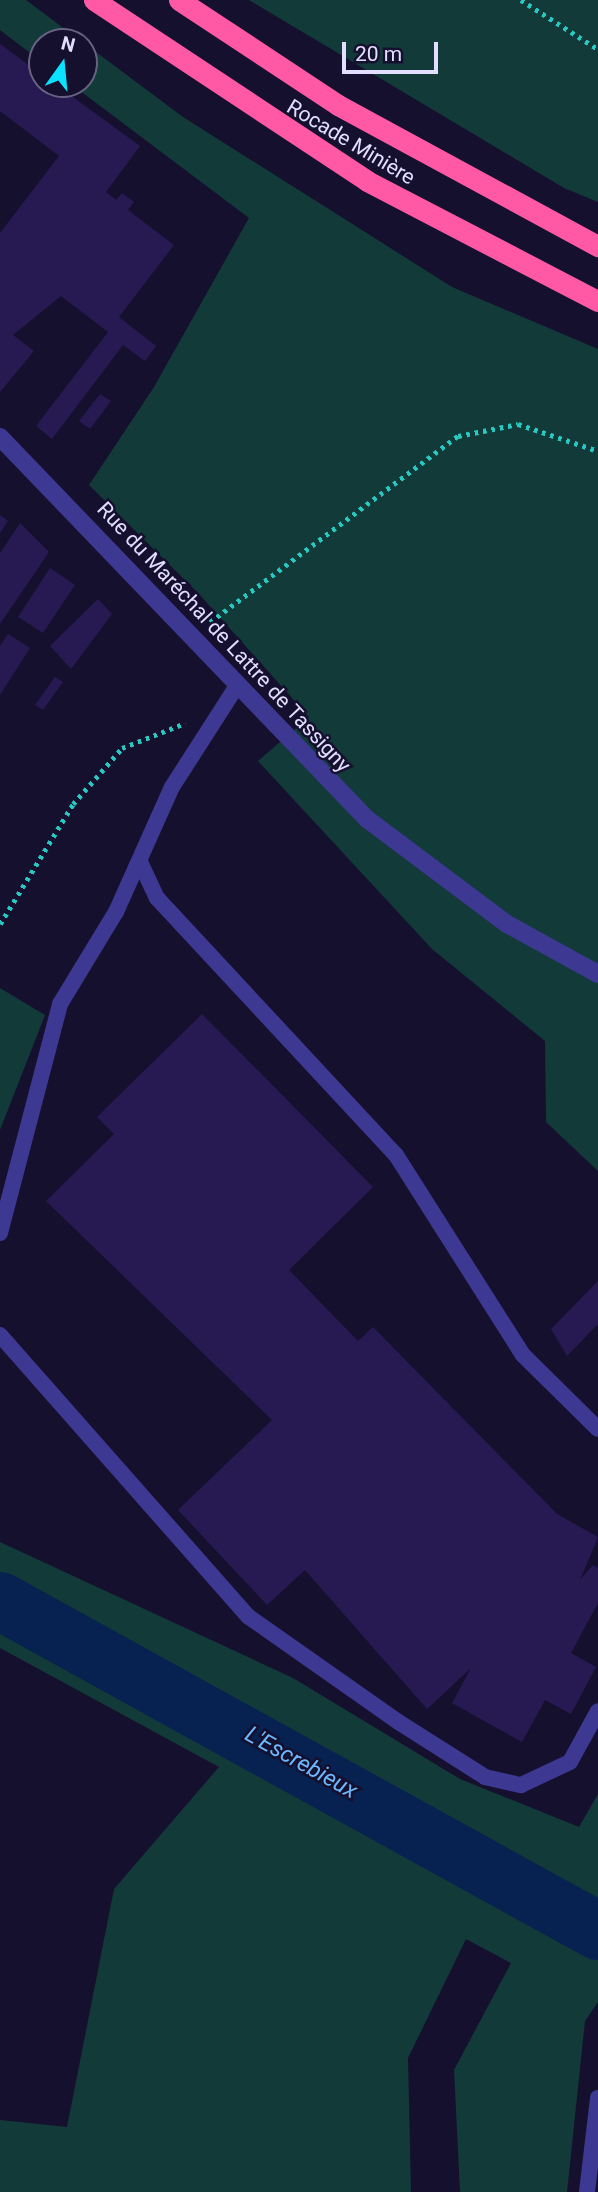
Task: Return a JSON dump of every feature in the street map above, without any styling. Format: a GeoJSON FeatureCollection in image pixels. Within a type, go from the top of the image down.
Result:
{"type":"FeatureCollection","features":[{"type":"Feature","properties":{"kind":"highway","name":"Rocade Minière"},"geometry":{"type":"LineString","coordinates":[[94,0],[367,181],[598,301]]}},
{"type":"Feature","properties":{"kind":"highway","name":"Rocade Minière"},"geometry":{"type":"LineString","coordinates":[[179,0],[338,105],[598,246]]}},
{"type":"Feature","properties":{"kind":"street","name":"Rue du Maréchal de Lattre de Tassigny"},"geometry":{"type":"LineString","coordinates":[[0,438],[192,635],[235,689],[393,843],[507,924],[598,974]]}},
{"type":"Feature","properties":{"kind":"lane"},"geometry":{"type":"LineString","coordinates":[[0,1233],[60,1004],[141,864],[172,787],[235,689]]}},
{"type":"Feature","properties":{"kind":"lane"},"geometry":{"type":"LineString","coordinates":[[141,864],[157,898],[396,1155],[523,1355],[598,1429]]}},
{"type":"Feature","properties":{"kind":"lane"},"geometry":{"type":"LineString","coordinates":[[0,1335],[249,1617],[485,1777],[521,1785],[570,1762],[598,1711]]}},
{"type":"Feature","properties":{"kind":"lane"},"geometry":{"type":"LineString","coordinates":[[587,2192],[598,2098]]}},
{"type":"Feature","properties":{"kind":"path"},"geometry":{"type":"LineString","coordinates":[[521,0],[598,49]]}},
{"type":"Feature","properties":{"kind":"path"},"geometry":{"type":"LineString","coordinates":[[192,635],[458,436],[518,424],[598,451]]}},
{"type":"Feature","properties":{"kind":"path"},"geometry":{"type":"LineString","coordinates":[[0,924],[73,804],[122,748],[192,719]]}},
{"type":"Feature","properties":{"kind":"green space"},"geometry":{"type":"Polygon","coordinates":[[[0,0],[26,0],[63,28],[28,28],[28,51],[0,30],[0,0]]]}},
{"type":"Feature","properties":{"kind":"green space"},"geometry":{"type":"Polygon","coordinates":[[[249,0],[598,0],[598,202],[564,188],[249,0]]]}},
{"type":"Feature","properties":{"kind":"green space"},"geometry":{"type":"Polygon","coordinates":[[[98,53],[183,117],[452,287],[598,349],[598,1171],[546,1122],[545,1041],[432,949],[258,761],[309,717],[198,593],[89,485],[154,387],[249,218],[90,98],[98,98],[98,53]]]}},
{"type":"Feature","properties":{"kind":"green space"},"geometry":{"type":"Polygon","coordinates":[[[0,988],[45,1015],[0,1130],[0,988]]]}},
{"type":"Feature","properties":{"kind":"green space"},"geometry":{"type":"Polygon","coordinates":[[[0,1542],[293,1678],[460,1779],[579,1827],[598,1794],[598,2002],[585,2021],[567,2192],[460,2192],[454,2070],[511,1963],[466,1939],[408,2058],[411,2192],[0,2192],[0,2120],[67,2127],[114,1889],[219,1767],[0,1648],[0,1542]]]}},
{"type":"Feature","properties":{"kind":"building"},"geometry":{"type":"Polygon","coordinates":[[[0,44],[28,65],[28,98],[74,98],[140,146],[106,192],[116,200],[122,193],[134,202],[128,210],[174,245],[119,317],[156,346],[145,361],[123,345],[52,439],[36,426],[108,332],[61,296],[13,335],[34,351],[0,392],[0,233],[59,156],[0,111],[0,44]]]}},
{"type":"Feature","properties":{"kind":"building"},"geometry":{"type":"Polygon","coordinates":[[[100,394],[111,401],[90,429],[79,421],[100,394]]]}},
{"type":"Feature","properties":{"kind":"building"},"geometry":{"type":"Polygon","coordinates":[[[0,515],[8,521],[0,533],[0,515]]]}},
{"type":"Feature","properties":{"kind":"building"},"geometry":{"type":"Polygon","coordinates":[[[20,523],[49,552],[0,624],[0,553],[20,523]]]}},
{"type":"Feature","properties":{"kind":"building"},"geometry":{"type":"Polygon","coordinates":[[[50,568],[75,585],[43,633],[18,617],[50,568]]]}},
{"type":"Feature","properties":{"kind":"building"},"geometry":{"type":"Polygon","coordinates":[[[98,599],[112,614],[71,669],[50,646],[98,599]]]}},
{"type":"Feature","properties":{"kind":"building"},"geometry":{"type":"Polygon","coordinates":[[[8,634],[30,648],[0,695],[0,646],[8,634]]]}},
{"type":"Feature","properties":{"kind":"building"},"geometry":{"type":"Polygon","coordinates":[[[55,677],[63,682],[43,710],[35,705],[55,677]]]}},
{"type":"Feature","properties":{"kind":"building"},"geometry":{"type":"Polygon","coordinates":[[[202,1014],[373,1187],[289,1270],[358,1341],[373,1327],[557,1514],[598,1537],[580,1580],[593,1565],[598,1568],[598,1603],[571,1653],[596,1667],[571,1714],[545,1700],[522,1742],[452,1703],[471,1668],[427,1709],[305,1570],[267,1605],[178,1510],[272,1420],[46,1201],[114,1134],[97,1117],[202,1014]]]}},
{"type":"Feature","properties":{"kind":"building"},"geometry":{"type":"Polygon","coordinates":[[[598,1281],[598,1324],[567,1356],[551,1329],[598,1281]]]}},
{"type":"Feature","properties":{"kind":"waterway","name":"L'Escrebieux"},"geometry":{"type":"LineString","coordinates":[[0,1601],[598,1931]]}}]}
